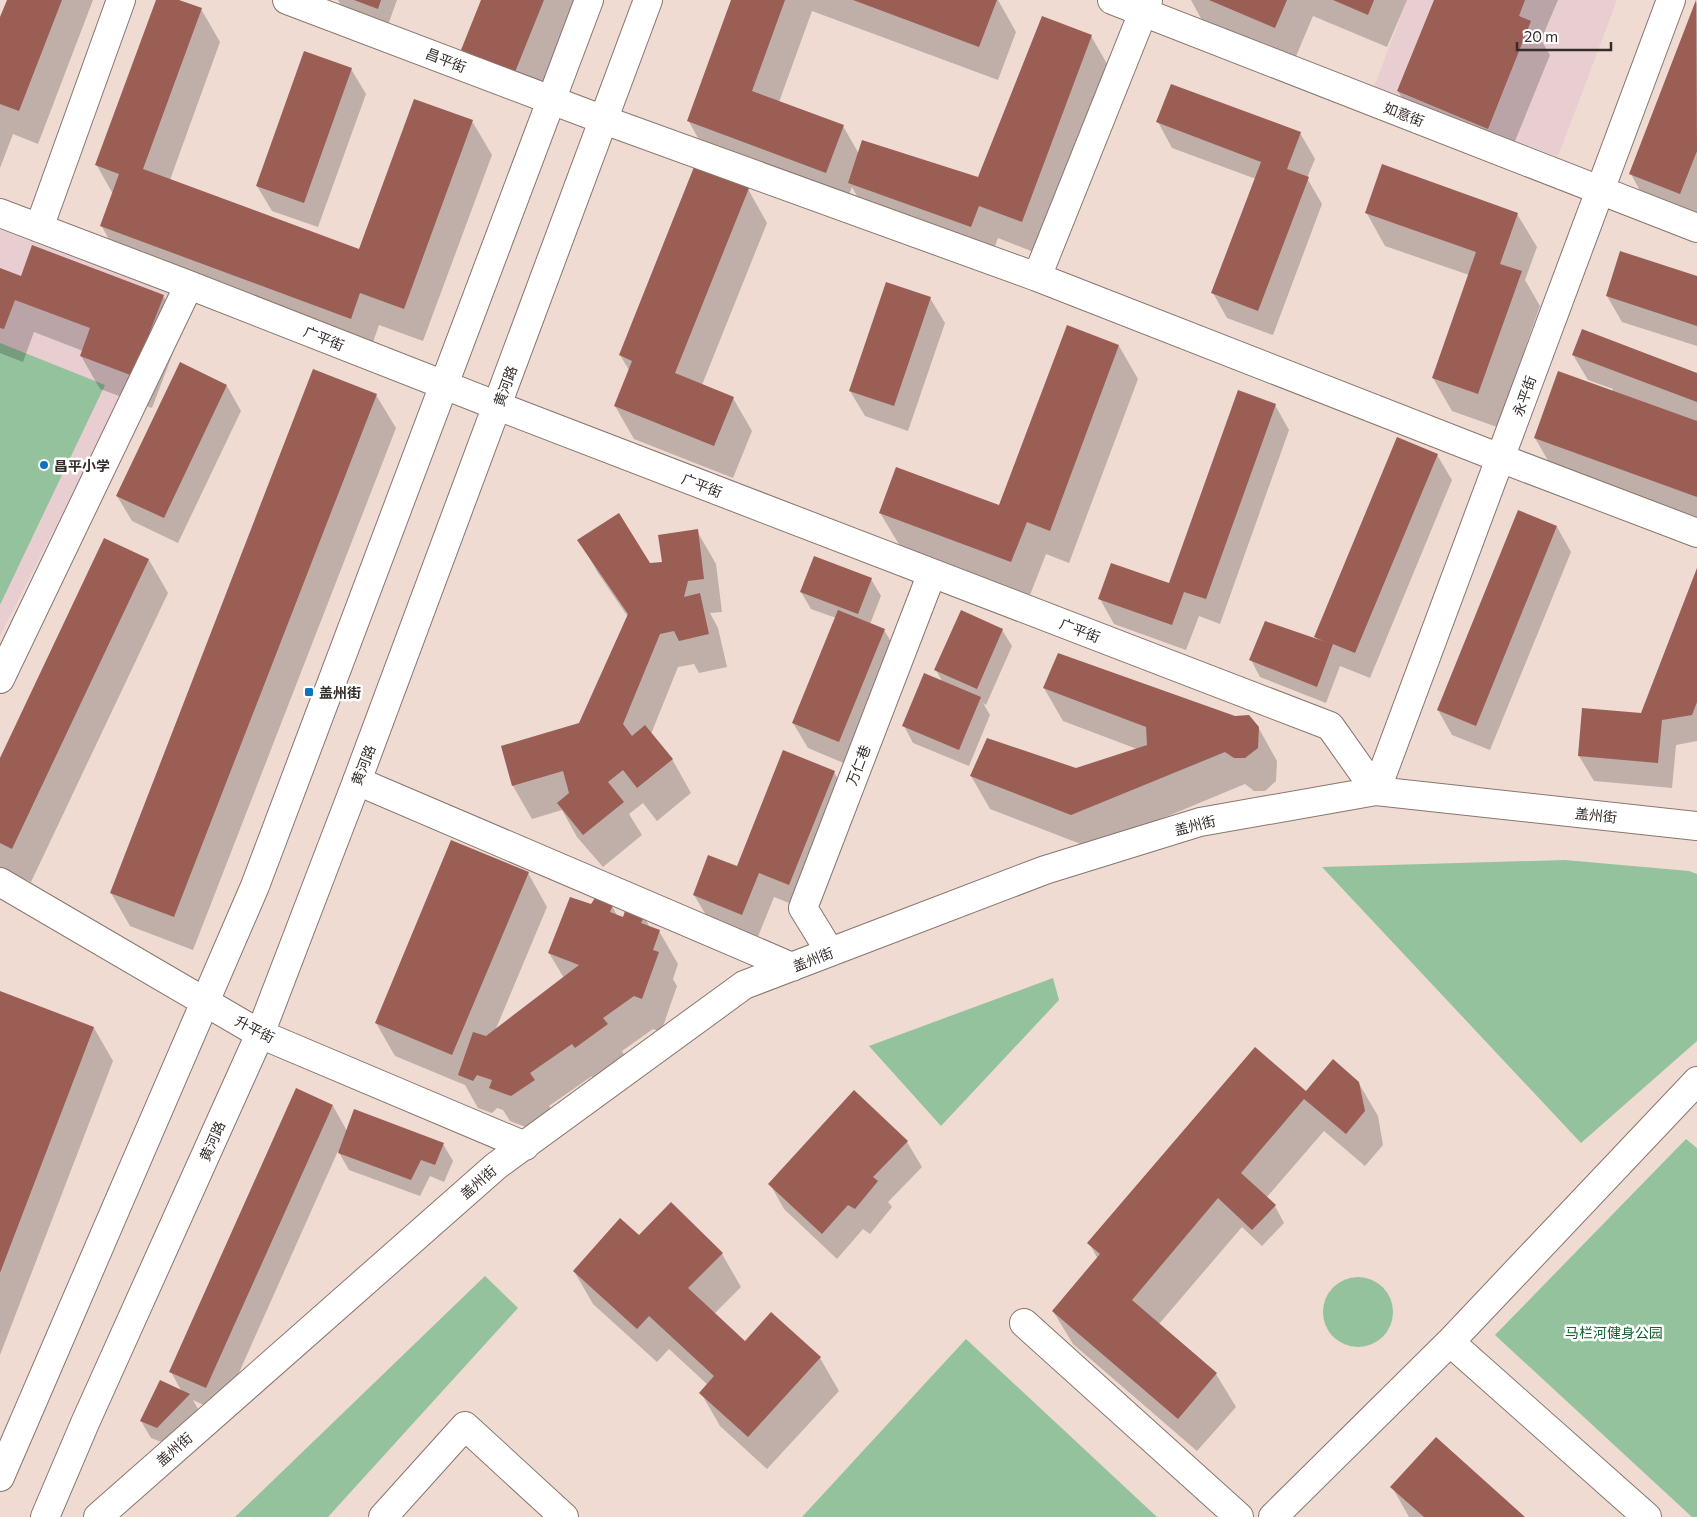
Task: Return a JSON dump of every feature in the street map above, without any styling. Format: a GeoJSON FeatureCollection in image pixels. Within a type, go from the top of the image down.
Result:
{"type":"FeatureCollection","features":[{"type":"Feature","properties":{"kind":"street"},"geometry":{"type":"LineString","coordinates":[[39,228],[121,0]]}},
{"type":"Feature","properties":{"kind":"street","name":"昌平街"},"geometry":{"type":"LineString","coordinates":[[288,0],[604,120],[1037,277],[1697,533]]}},
{"type":"Feature","properties":{"kind":"street"},"geometry":{"type":"LineString","coordinates":[[0,1477],[255,886],[590,0]]}},
{"type":"Feature","properties":{"kind":"street","name":"黄河路"},"geometry":{"type":"LineString","coordinates":[[45,1517],[89,1414],[260,1034],[498,406],[648,0]]}},
{"type":"Feature","properties":{"kind":"street","name":"如意街"},"geometry":{"type":"LineString","coordinates":[[1112,0],[1145,6],[1600,191],[1697,228]]}},
{"type":"Feature","properties":{"kind":"street","name":"永平街"},"geometry":{"type":"LineString","coordinates":[[1376,791],[1672,0]]}},
{"type":"Feature","properties":{"kind":"street"},"geometry":{"type":"LineString","coordinates":[[1037,277],[1145,6]]}},
{"type":"Feature","properties":{"kind":"street","name":"广平街"},"geometry":{"type":"LineString","coordinates":[[0,213],[1330,726],[1376,791]]}},
{"type":"Feature","properties":{"kind":"street"},"geometry":{"type":"LineString","coordinates":[[0,679],[189,285]]}},
{"type":"Feature","properties":{"kind":"street","name":"万仁巷"},"geometry":{"type":"LineString","coordinates":[[830,952],[803,908],[932,573]]}},
{"type":"Feature","properties":{"kind":"street"},"geometry":{"type":"LineString","coordinates":[[357,781],[792,967]]}},
{"type":"Feature","properties":{"kind":"street","name":"盖州街"},"geometry":{"type":"LineString","coordinates":[[98,1517],[488,1172],[744,985],[1045,870],[1200,822],[1376,791],[1697,826]]}},
{"type":"Feature","properties":{"kind":"street","name":"升平街"},"geometry":{"type":"LineString","coordinates":[[0,882],[260,1034],[525,1146]]}},
{"type":"Feature","properties":{"kind":"street"},"geometry":{"type":"LineString","coordinates":[[1273,1517],[1450,1342],[1697,1081]]}},
{"type":"Feature","properties":{"kind":"street"},"geometry":{"type":"LineString","coordinates":[[1024,1323],[1239,1517]]}},
{"type":"Feature","properties":{"kind":"street"},"geometry":{"type":"LineString","coordinates":[[1450,1342],[1647,1517]]}},
{"type":"Feature","properties":{"kind":"street"},"geometry":{"type":"LineString","coordinates":[[383,1517],[465,1426],[564,1517]]}},
{"type":"Feature","properties":{"kind":"shaded area"},"geometry":{"type":"Polygon","coordinates":[[[1407,0],[1617,0],[1558,157],[1374,87],[1407,0]]]}},
{"type":"Feature","properties":{"kind":"shaded area","name":"昌平小学"},"geometry":{"type":"Polygon","coordinates":[[[0,230],[174,294],[0,636],[0,230]]]}},
{"type":"Feature","properties":{"kind":"green space"},"geometry":{"type":"Polygon","coordinates":[[[0,343],[105,385],[0,605],[0,343]]]}},
{"type":"Feature","properties":{"kind":"green space"},"geometry":{"type":"Polygon","coordinates":[[[1565,860],[1689,871],[1697,874],[1697,1041],[1581,1143],[1322,867],[1565,860]]]}},
{"type":"Feature","properties":{"kind":"green space"},"geometry":{"type":"Polygon","coordinates":[[[1053,978],[1059,1000],[941,1126],[869,1046],[1053,978]]]}},
{"type":"Feature","properties":{"kind":"green space","name":"马栏河健身公园"},"geometry":{"type":"Polygon","coordinates":[[[1686,1139],[1697,1148],[1697,1517],[1692,1517],[1495,1335],[1686,1139]]]}},
{"type":"Feature","properties":{"kind":"green space"},"geometry":{"type":"Polygon","coordinates":[[[485,1276],[518,1308],[328,1517],[235,1517],[485,1276]]]}},
{"type":"Feature","properties":{"kind":"green space"},"geometry":{"type":"Polygon","coordinates":[[[1358,1277],[1371,1280],[1383,1287],[1390,1299],[1393,1312],[1390,1325],[1383,1337],[1371,1344],[1358,1347],[1345,1344],[1333,1337],[1326,1325],[1323,1312],[1326,1299],[1333,1287],[1345,1280],[1358,1277]]]}},
{"type":"Feature","properties":{"kind":"green space"},"geometry":{"type":"Polygon","coordinates":[[[966,1339],[1157,1517],[802,1517],[966,1339]]]}},
{"type":"Feature","properties":{"kind":"building"},"geometry":{"type":"Polygon","coordinates":[[[7,0],[62,0],[19,111],[0,104],[0,17],[7,0]]]}},
{"type":"Feature","properties":{"kind":"building"},"geometry":{"type":"Polygon","coordinates":[[[156,0],[179,0],[202,8],[143,169],[359,249],[414,99],[473,120],[404,309],[360,293],[351,319],[100,226],[119,174],[95,165],[156,0]]]}},
{"type":"Feature","properties":{"kind":"building"},"geometry":{"type":"Polygon","coordinates":[[[354,0],[381,0],[378,9],[354,0]]]}},
{"type":"Feature","properties":{"kind":"building"},"geometry":{"type":"Polygon","coordinates":[[[481,0],[544,0],[515,72],[461,50],[481,0]]]}},
{"type":"Feature","properties":{"kind":"building"},"geometry":{"type":"Polygon","coordinates":[[[731,0],[785,0],[752,91],[844,125],[826,173],[687,121],[731,0]]]}},
{"type":"Feature","properties":{"kind":"building"},"geometry":{"type":"Polygon","coordinates":[[[853,0],[997,0],[979,47],[853,0]]]}},
{"type":"Feature","properties":{"kind":"building"},"geometry":{"type":"Polygon","coordinates":[[[1209,0],[1287,0],[1275,28],[1209,0]]]}},
{"type":"Feature","properties":{"kind":"building"},"geometry":{"type":"Polygon","coordinates":[[[1333,0],[1374,0],[1368,15],[1333,0]]]}},
{"type":"Feature","properties":{"kind":"building"},"geometry":{"type":"Polygon","coordinates":[[[1434,0],[1525,0],[1519,16],[1531,21],[1488,129],[1397,91],[1434,0]]]}},
{"type":"Feature","properties":{"kind":"building"},"geometry":{"type":"Polygon","coordinates":[[[1696,0],[1697,151],[1680,194],[1629,174],[1696,0]]]}},
{"type":"Feature","properties":{"kind":"building"},"geometry":{"type":"Polygon","coordinates":[[[1042,16],[1092,35],[1022,222],[979,206],[971,227],[848,183],[862,140],[978,177],[1042,16]]]}},
{"type":"Feature","properties":{"kind":"building"},"geometry":{"type":"Polygon","coordinates":[[[304,51],[352,68],[304,203],[256,186],[304,51]]]}},
{"type":"Feature","properties":{"kind":"building"},"geometry":{"type":"Polygon","coordinates":[[[1171,84],[1301,132],[1287,169],[1309,177],[1258,311],[1211,293],[1261,162],[1156,122],[1171,84]]]}},
{"type":"Feature","properties":{"kind":"building"},"geometry":{"type":"Polygon","coordinates":[[[1382,164],[1518,213],[1500,264],[1522,271],[1478,394],[1432,378],[1476,252],[1365,213],[1382,164]]]}},
{"type":"Feature","properties":{"kind":"building"},"geometry":{"type":"Polygon","coordinates":[[[694,167],[749,188],[675,373],[734,397],[714,446],[614,406],[632,361],[619,355],[694,167]]]}},
{"type":"Feature","properties":{"kind":"building"},"geometry":{"type":"Polygon","coordinates":[[[32,245],[164,295],[133,376],[80,356],[90,328],[15,300],[4,329],[0,328],[0,268],[21,276],[32,245]]]}},
{"type":"Feature","properties":{"kind":"building"},"geometry":{"type":"Polygon","coordinates":[[[1620,251],[1697,276],[1697,326],[1606,296],[1620,251]]]}},
{"type":"Feature","properties":{"kind":"building"},"geometry":{"type":"Polygon","coordinates":[[[886,282],[931,297],[894,406],[849,391],[886,282]]]}},
{"type":"Feature","properties":{"kind":"building"},"geometry":{"type":"Polygon","coordinates":[[[1067,325],[1119,345],[1050,531],[1027,522],[1011,562],[879,513],[896,467],[999,505],[1067,325]]]}},
{"type":"Feature","properties":{"kind":"building"},"geometry":{"type":"Polygon","coordinates":[[[1582,329],[1697,373],[1697,402],[1572,355],[1582,329]]]}},
{"type":"Feature","properties":{"kind":"building"},"geometry":{"type":"Polygon","coordinates":[[[180,362],[227,385],[164,518],[116,496],[180,362]]]}},
{"type":"Feature","properties":{"kind":"building"},"geometry":{"type":"Polygon","coordinates":[[[313,369],[377,394],[174,917],[110,893],[313,369]]]}},
{"type":"Feature","properties":{"kind":"building"},"geometry":{"type":"Polygon","coordinates":[[[1558,371],[1697,421],[1697,497],[1534,438],[1558,371]]]}},
{"type":"Feature","properties":{"kind":"building"},"geometry":{"type":"Polygon","coordinates":[[[1238,390],[1276,404],[1206,599],[1184,592],[1172,625],[1098,599],[1111,563],[1169,583],[1238,390]]]}},
{"type":"Feature","properties":{"kind":"building"},"geometry":{"type":"Polygon","coordinates":[[[1397,437],[1438,454],[1355,653],[1333,644],[1317,687],[1249,660],[1265,621],[1326,642],[1314,637],[1397,437]]]}},
{"type":"Feature","properties":{"kind":"building"},"geometry":{"type":"Polygon","coordinates":[[[1518,510],[1557,526],[1476,726],[1437,710],[1518,510]]]}},
{"type":"Feature","properties":{"kind":"building"},"geometry":{"type":"Polygon","coordinates":[[[619,513],[650,563],[662,562],[658,535],[698,529],[704,579],[688,581],[684,597],[700,593],[709,634],[679,641],[674,631],[660,634],[623,724],[632,736],[645,725],[673,759],[637,788],[623,770],[608,782],[624,802],[583,835],[557,803],[569,793],[563,771],[512,786],[501,746],[579,723],[628,614],[577,540],[619,513]]]}},
{"type":"Feature","properties":{"kind":"building"},"geometry":{"type":"Polygon","coordinates":[[[104,538],[149,559],[12,849],[0,843],[0,758],[104,538]]]}},
{"type":"Feature","properties":{"kind":"building"},"geometry":{"type":"Polygon","coordinates":[[[814,556],[872,578],[858,614],[800,592],[814,556]]]}},
{"type":"Feature","properties":{"kind":"building"},"geometry":{"type":"Polygon","coordinates":[[[1697,568],[1697,702],[1692,715],[1662,720],[1658,763],[1578,756],[1582,708],[1641,713],[1697,568]]]}},
{"type":"Feature","properties":{"kind":"building"},"geometry":{"type":"Polygon","coordinates":[[[838,610],[885,629],[839,742],[792,723],[838,610]]]}},
{"type":"Feature","properties":{"kind":"building"},"geometry":{"type":"Polygon","coordinates":[[[961,610],[1003,629],[977,689],[934,670],[961,610]]]}},
{"type":"Feature","properties":{"kind":"building"},"geometry":{"type":"Polygon","coordinates":[[[1058,653],[1235,716],[1249,715],[1259,727],[1258,748],[1245,758],[1234,758],[1225,752],[1071,815],[970,776],[987,738],[1076,768],[1147,745],[1146,727],[1043,688],[1058,653]]]}},
{"type":"Feature","properties":{"kind":"building"},"geometry":{"type":"Polygon","coordinates":[[[924,673],[981,697],[959,750],[902,726],[924,673]]]}},
{"type":"Feature","properties":{"kind":"building"},"geometry":{"type":"Polygon","coordinates":[[[783,750],[835,771],[789,885],[759,873],[742,915],[693,895],[708,855],[737,866],[783,750]]]}},
{"type":"Feature","properties":{"kind":"building"},"geometry":{"type":"Polygon","coordinates":[[[451,840],[529,872],[452,1055],[375,1023],[451,840]]]}},
{"type":"Feature","properties":{"kind":"building"},"geometry":{"type":"Polygon","coordinates":[[[570,897],[591,904],[595,898],[613,905],[610,912],[623,917],[626,908],[645,915],[641,923],[660,930],[653,950],[659,952],[642,999],[634,996],[603,1018],[608,1024],[575,1048],[572,1044],[530,1073],[535,1080],[511,1096],[489,1088],[492,1080],[477,1075],[473,1081],[458,1075],[473,1032],[486,1036],[579,965],[548,953],[570,897]]]}},
{"type":"Feature","properties":{"kind":"building"},"geometry":{"type":"Polygon","coordinates":[[[0,991],[94,1027],[0,1273],[0,991]]]}},
{"type":"Feature","properties":{"kind":"building"},"geometry":{"type":"Polygon","coordinates":[[[1255,1047],[1306,1091],[1333,1059],[1359,1082],[1365,1111],[1346,1134],[1304,1099],[1241,1173],[1276,1205],[1252,1230],[1218,1198],[1132,1300],[1217,1373],[1178,1419],[1052,1311],[1100,1254],[1087,1243],[1255,1047]]]}},
{"type":"Feature","properties":{"kind":"building"},"geometry":{"type":"Polygon","coordinates":[[[296,1088],[333,1105],[206,1388],[169,1372],[296,1088]]]}},
{"type":"Feature","properties":{"kind":"building"},"geometry":{"type":"Polygon","coordinates":[[[854,1090],[908,1141],[873,1177],[878,1181],[855,1209],[848,1205],[822,1234],[768,1184],[854,1090]]]}},
{"type":"Feature","properties":{"kind":"building"},"geometry":{"type":"Polygon","coordinates":[[[354,1109],[444,1143],[435,1165],[421,1160],[411,1180],[338,1153],[354,1109]]]}},
{"type":"Feature","properties":{"kind":"building"},"geometry":{"type":"Polygon","coordinates":[[[671,1202],[723,1253],[688,1288],[745,1341],[771,1312],[821,1357],[748,1437],[699,1393],[714,1376],[649,1316],[637,1329],[573,1271],[620,1218],[639,1235],[671,1202]]]}},
{"type":"Feature","properties":{"kind":"building"},"geometry":{"type":"Polygon","coordinates":[[[160,1380],[190,1394],[157,1428],[140,1421],[160,1380]]]}},
{"type":"Feature","properties":{"kind":"building"},"geometry":{"type":"Polygon","coordinates":[[[1436,1437],[1525,1517],[1424,1517],[1390,1487],[1436,1437]]]}},
{"type":"Feature","properties":{"kind":"place","name":"昌平小学"},"geometry":{"type":"Point","coordinates":[44,465]}},
{"type":"Feature","properties":{"kind":"place","name":"盖州街"},"geometry":{"type":"Point","coordinates":[309,692]}}]}
